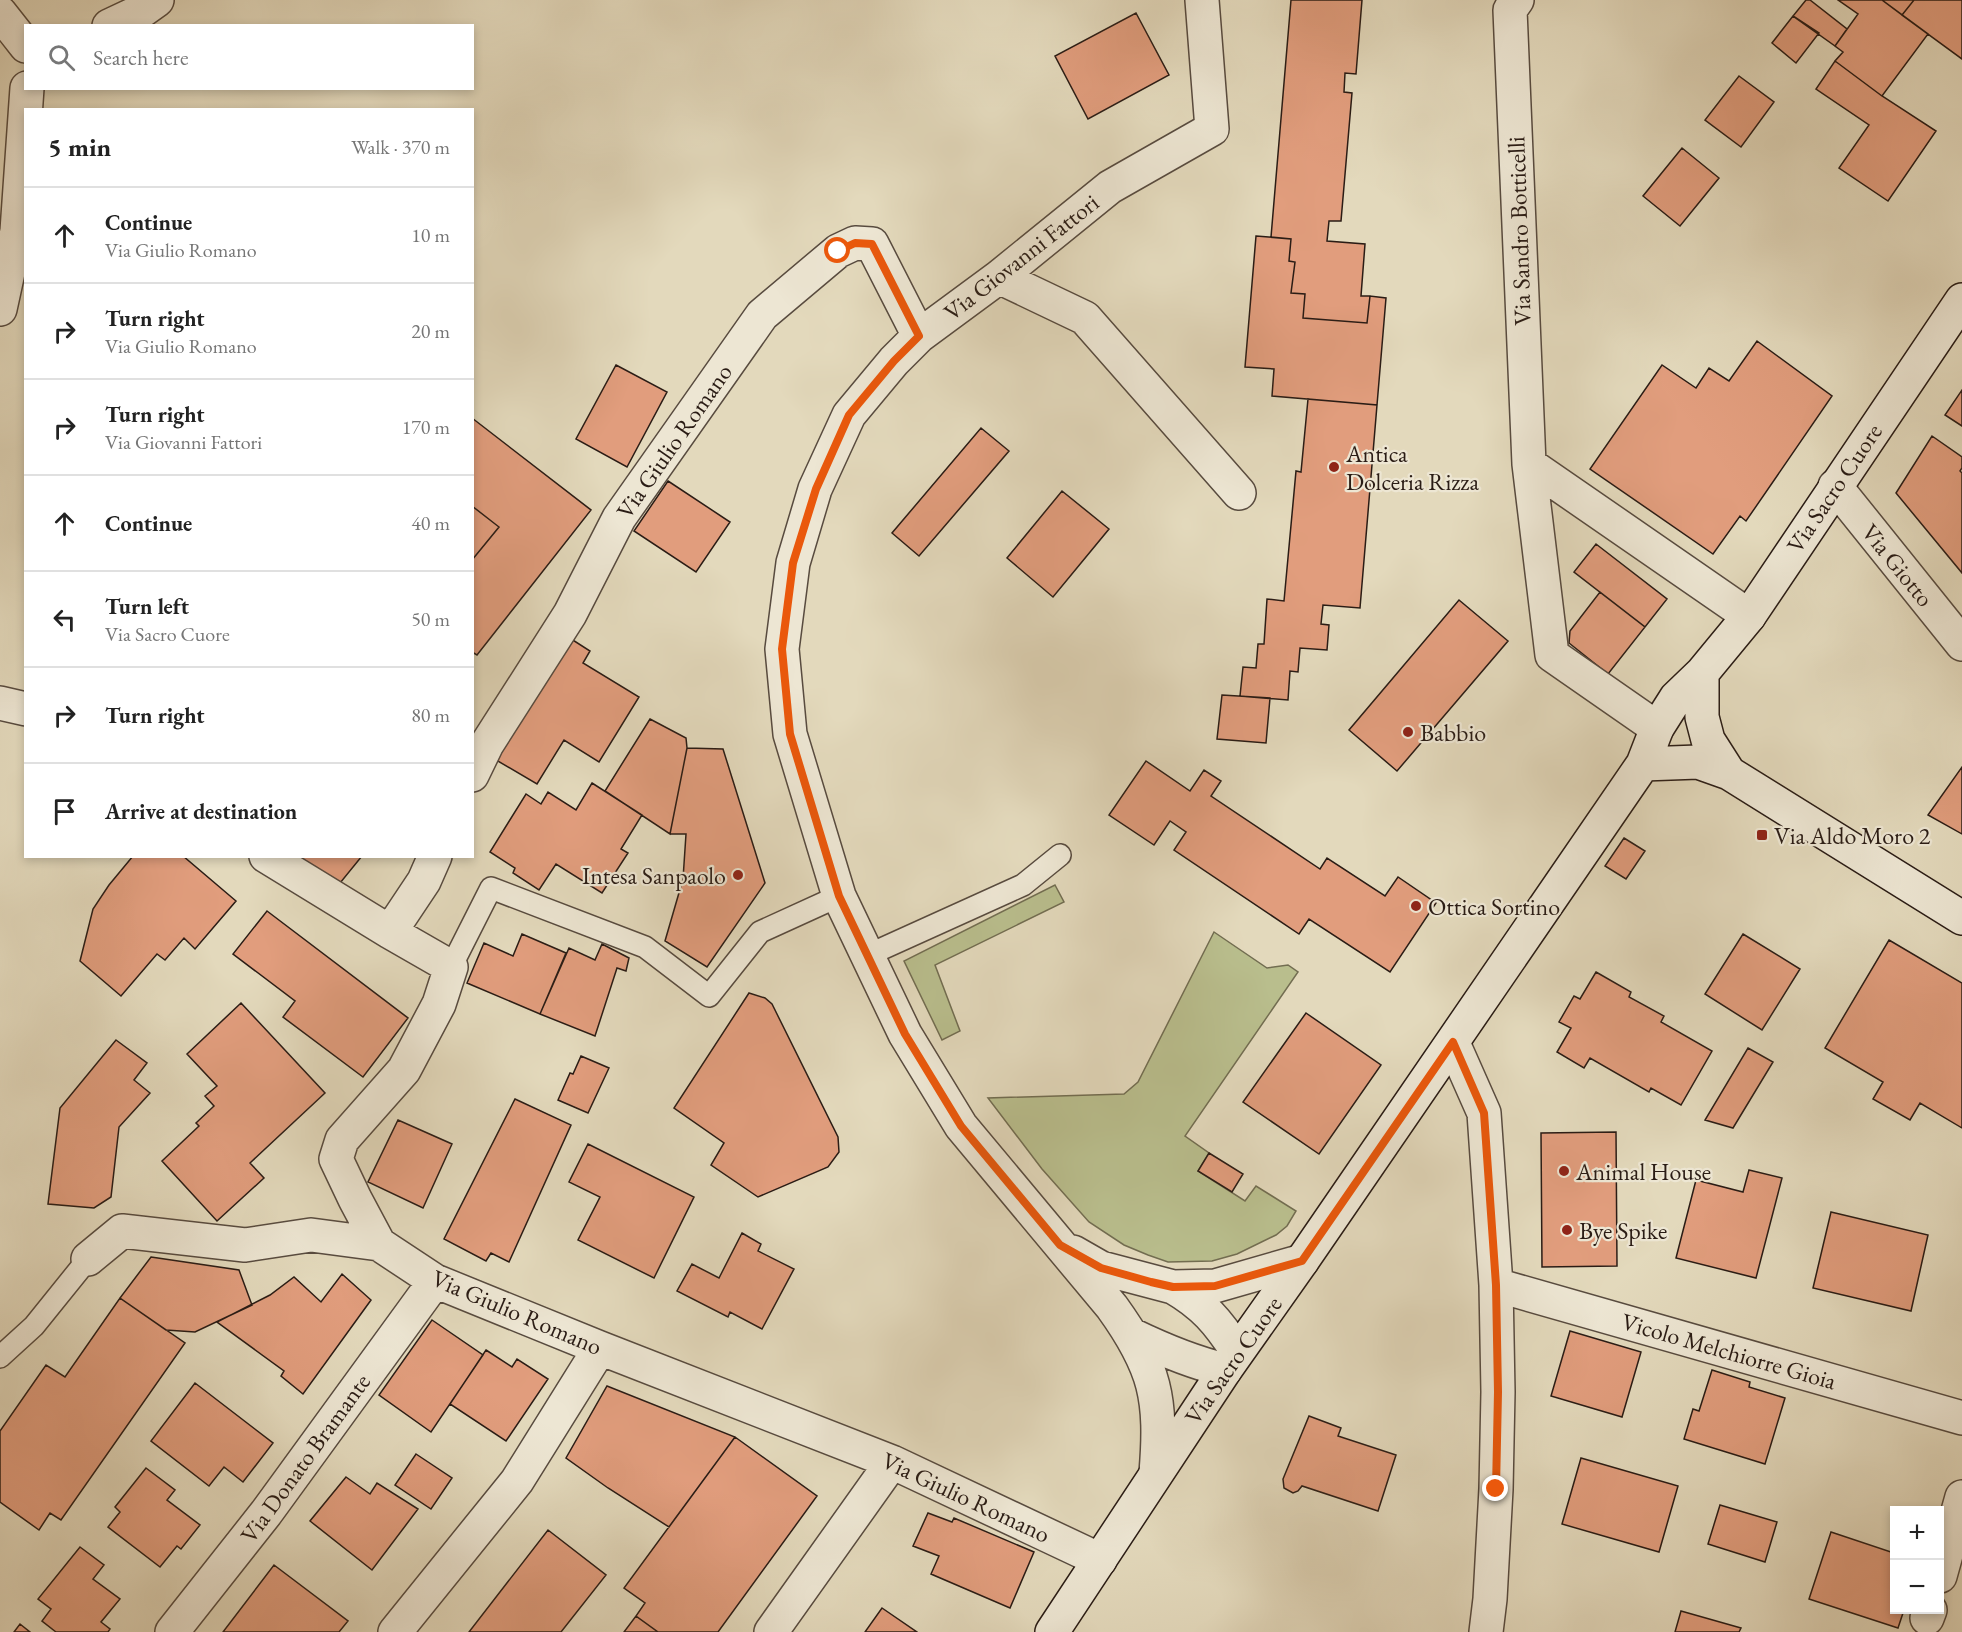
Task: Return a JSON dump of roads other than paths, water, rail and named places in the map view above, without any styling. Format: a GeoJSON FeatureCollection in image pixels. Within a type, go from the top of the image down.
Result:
{"type":"FeatureCollection","features":[{"type":"Feature","properties":{"kind":"street"},"geometry":{"type":"LineString","coordinates":[[114,24],[143,10],[157,0]]}},
{"type":"Feature","properties":{"kind":"street","name":"Via Giovanni Fattori"},"geometry":{"type":"LineString","coordinates":[[1156,1473],[1158,1405],[1151,1373],[1132,1335],[961,1126],[905,1034],[866,956],[839,896],[790,734],[782,649],[793,563],[816,489],[849,415],[894,361],[919,336],[999,277],[1110,187],[1212,129],[1202,0]]}},
{"type":"Feature","properties":{"kind":"street","name":"Via Sandro Botticelli"},"geometry":{"type":"LineString","coordinates":[[1518,0],[1510,10],[1529,464],[1552,655],[1657,728]]}},
{"type":"Feature","properties":{"kind":"street"},"geometry":{"type":"LineString","coordinates":[[0,13],[24,43]]}},
{"type":"Feature","properties":{"kind":"street"},"geometry":{"type":"LineString","coordinates":[[26,108],[27,90]]}},
{"type":"Feature","properties":{"kind":"street"},"geometry":{"type":"LineString","coordinates":[[0,309],[17,231],[24,131]]}},
{"type":"Feature","properties":{"kind":"street","name":"Via Giulio Romano"},"geometry":{"type":"LineString","coordinates":[[474,771],[487,744],[570,614],[619,518],[762,315],[838,251],[855,243],[872,244],[919,336]]}},
{"type":"Feature","properties":{"kind":"street"},"geometry":{"type":"LineString","coordinates":[[999,277],[1085,318],[1239,493]]}},
{"type":"Feature","properties":{"kind":"street","name":"Via Sacro Cuore"},"geometry":{"type":"LineString","coordinates":[[1052,1632],[1231,1360],[1302,1261],[1643,764],[1657,728],[1676,699],[1702,673],[1749,616],[1962,300]]}},
{"type":"Feature","properties":{"kind":"street"},"geometry":{"type":"LineString","coordinates":[[1529,464],[1749,616]]}},
{"type":"Feature","properties":{"kind":"street","name":"Via Giotto"},"geometry":{"type":"LineString","coordinates":[[1835,486],[1962,644]]}},
{"type":"Feature","properties":{"kind":"street"},"geometry":{"type":"LineString","coordinates":[[1702,673],[1702,717],[1708,740],[1729,773]]}},
{"type":"Feature","properties":{"kind":"street"},"geometry":{"type":"LineString","coordinates":[[0,703],[24,709]]}},
{"type":"Feature","properties":{"kind":"street"},"geometry":{"type":"LineString","coordinates":[[1643,764],[1698,762],[1729,773],[1962,918]]}},
{"type":"Feature","properties":{"kind":"street"},"geometry":{"type":"LineString","coordinates":[[269,858],[451,968]]}},
{"type":"Feature","properties":{"kind":"street"},"geometry":{"type":"LineString","coordinates":[[390,932],[424,881],[434,858]]}},
{"type":"Feature","properties":{"kind":"street","name":"Via Giulio Romano"},"geometry":{"type":"LineString","coordinates":[[451,968],[439,1004],[404,1070],[342,1140],[336,1159],[380,1244],[435,1281],[892,1462],[1100,1560]]}},
{"type":"Feature","properties":{"kind":"street"},"geometry":{"type":"LineString","coordinates":[[1453,1042],[1484,1113],[1496,1285],[1498,1392],[1496,1489],[1486,1632]]}},
{"type":"Feature","properties":{"kind":"street"},"geometry":{"type":"LineString","coordinates":[[88,1259],[122,1231],[244,1245],[311,1235],[380,1244]]}},
{"type":"Feature","properties":{"kind":"street"},"geometry":{"type":"LineString","coordinates":[[1060,1245],[1101,1268],[1173,1287],[1194,1299],[1220,1326],[1231,1360],[1186,1359],[1132,1335]]}},
{"type":"Feature","properties":{"kind":"street"},"geometry":{"type":"LineString","coordinates":[[1173,1287],[1215,1286],[1302,1261]]}},
{"type":"Feature","properties":{"kind":"street","name":"Via Donato Bramante"},"geometry":{"type":"LineString","coordinates":[[172,1632],[266,1513],[435,1281]]}},
{"type":"Feature","properties":{"kind":"street","name":"Vicolo Melchiorre Gioia"},"geometry":{"type":"LineString","coordinates":[[1496,1285],[1962,1418]]}},
{"type":"Feature","properties":{"kind":"street"},"geometry":{"type":"LineString","coordinates":[[395,1632],[517,1481],[600,1348]]}},
{"type":"Feature","properties":{"kind":"street"},"geometry":{"type":"LineString","coordinates":[[771,1632],[892,1462]]}},
{"type":"Feature","properties":{"kind":"street"},"geometry":{"type":"LineString","coordinates":[[1944,1562],[1962,1497]]}},
{"type":"Feature","properties":{"kind":"lane"},"geometry":{"type":"LineString","coordinates":[[866,956],[1023,885],[1059,855]]}},
{"type":"Feature","properties":{"kind":"lane"},"geometry":{"type":"LineString","coordinates":[[451,968],[491,888],[645,947],[710,996],[760,932],[839,896]]}},
{"type":"Feature","properties":{"kind":"lane"},"geometry":{"type":"LineString","coordinates":[[0,1357],[34,1326],[88,1259]]}},
{"type":"Feature","properties":{"kind":"place","name":"Antica Dolceria Rizza"},"geometry":{"type":"Point","coordinates":[1334,467]}},
{"type":"Feature","properties":{"kind":"place","name":"Babbio"},"geometry":{"type":"Point","coordinates":[1408,732]}},
{"type":"Feature","properties":{"kind":"place","name":"Via Aldo Moro 2"},"geometry":{"type":"Point","coordinates":[1762,835]}},
{"type":"Feature","properties":{"kind":"place","name":"Intesa Sanpaolo"},"geometry":{"type":"Point","coordinates":[738,875]}},
{"type":"Feature","properties":{"kind":"place","name":"Ottica Sortino"},"geometry":{"type":"Point","coordinates":[1416,906]}},
{"type":"Feature","properties":{"kind":"place","name":"Animal House"},"geometry":{"type":"Point","coordinates":[1564,1171]}},
{"type":"Feature","properties":{"kind":"place","name":"Bye Spike"},"geometry":{"type":"Point","coordinates":[1567,1230]}}]}
